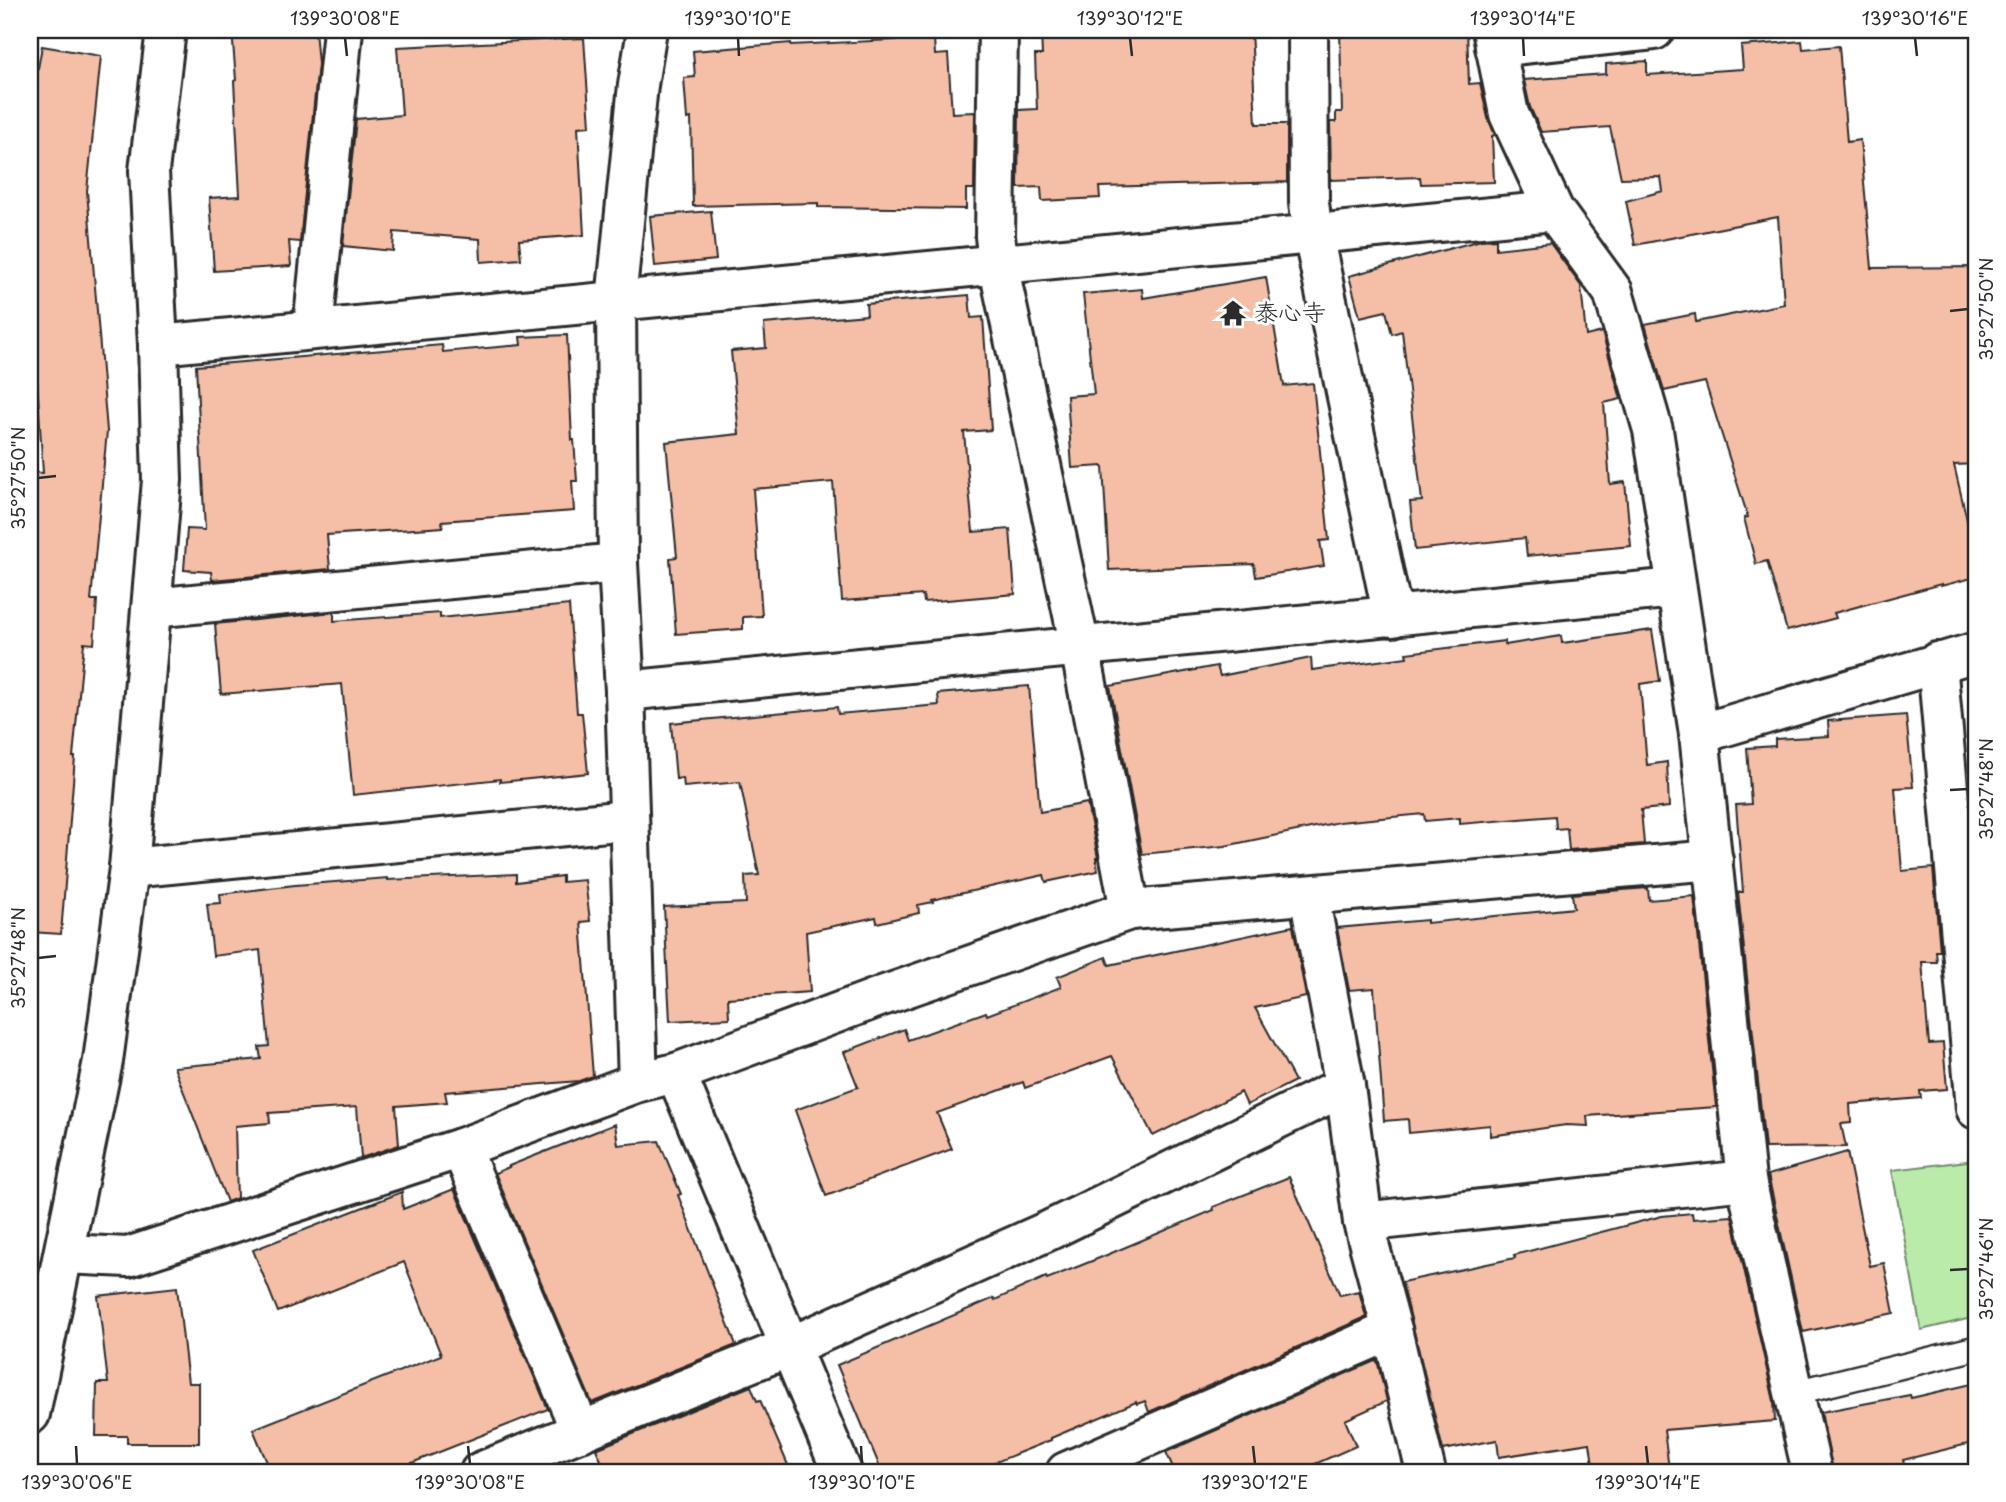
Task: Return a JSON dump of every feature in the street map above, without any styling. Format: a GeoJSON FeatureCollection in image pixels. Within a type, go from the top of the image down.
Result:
{"type":"FeatureCollection","features":[{"type":"Feature","properties":{"kind":"street"},"geometry":{"type":"LineString","coordinates":[[30,1414],[103,1061],[129,868],[162,480],[149,171],[166,30]]}},
{"type":"Feature","properties":{"kind":"street"},"geometry":{"type":"LineString","coordinates":[[313,329],[343,30]]}},
{"type":"Feature","properties":{"kind":"street"},"geometry":{"type":"LineString","coordinates":[[638,1083],[625,691],[618,564],[616,300],[638,85],[647,30]]}},
{"type":"Feature","properties":{"kind":"street"},"geometry":{"type":"LineString","coordinates":[[998,30],[995,236],[998,264],[1080,647],[1130,910]]}},
{"type":"Feature","properties":{"kind":"street"},"geometry":{"type":"LineString","coordinates":[[1308,30],[1309,203],[1313,234],[1393,617]]}},
{"type":"Feature","properties":{"kind":"street"},"geometry":{"type":"LineString","coordinates":[[1654,30],[1493,38],[1509,114],[1554,211],[1613,292],[1653,430],[1699,734],[1746,1180],[1812,1472]]}},
{"type":"Feature","properties":{"kind":"street"},"geometry":{"type":"LineString","coordinates":[[158,345],[1554,211]]}},
{"type":"Feature","properties":{"kind":"street"},"geometry":{"type":"LineString","coordinates":[[152,608],[618,564]]}},
{"type":"Feature","properties":{"kind":"street"},"geometry":{"type":"LineString","coordinates":[[625,691],[1676,588]]}},
{"type":"Feature","properties":{"kind":"street"},"geometry":{"type":"LineString","coordinates":[[1699,734],[1976,652]]}},
{"type":"Feature","properties":{"kind":"street"},"geometry":{"type":"LineString","coordinates":[[1937,662],[1976,1109]]}},
{"type":"Feature","properties":{"kind":"street"},"geometry":{"type":"LineString","coordinates":[[129,868],[628,820]]}},
{"type":"Feature","properties":{"kind":"street"},"geometry":{"type":"LineString","coordinates":[[64,1254],[128,1257],[461,1148],[1130,910],[1713,860]]}},
{"type":"Feature","properties":{"kind":"street"},"geometry":{"type":"LineString","coordinates":[[1309,895],[1345,1086],[1363,1222],[1426,1472]]}},
{"type":"Feature","properties":{"kind":"street"},"geometry":{"type":"LineString","coordinates":[[676,1073],[842,1472]]}},
{"type":"Feature","properties":{"kind":"street"},"geometry":{"type":"LineString","coordinates":[[480,1472],[789,1347],[1050,1230],[1345,1086]]}},
{"type":"Feature","properties":{"kind":"street"},"geometry":{"type":"LineString","coordinates":[[461,1148],[581,1432]]}},
{"type":"Feature","properties":{"kind":"street"},"geometry":{"type":"LineString","coordinates":[[1363,1222],[1746,1180]]}},
{"type":"Feature","properties":{"kind":"street"},"geometry":{"type":"LineString","coordinates":[[1066,1472],[1392,1330]]}},
{"type":"Feature","properties":{"kind":"lane"},"geometry":{"type":"LineString","coordinates":[[1793,1393],[1976,1348]]}},
{"type":"Feature","properties":{"kind":"green space"},"geometry":{"type":"Polygon","coordinates":[[[1976,1160],[1976,1317],[1921,1330],[1892,1170],[1976,1160]]]}},
{"type":"Feature","properties":{"kind":"building"},"geometry":{"type":"Polygon","coordinates":[[[232,30],[315,30],[318,64],[300,242],[289,241],[291,266],[214,271],[209,198],[240,196],[232,30]]]}},
{"type":"Feature","properties":{"kind":"building"},"geometry":{"type":"Polygon","coordinates":[[[1130,30],[1130,35],[1251,30],[1256,124],[1287,124],[1287,182],[1099,187],[1100,198],[1042,201],[1041,187],[1018,188],[1019,110],[1037,109],[1035,55],[1042,55],[1041,32],[1130,30]]]}},
{"type":"Feature","properties":{"kind":"building"},"geometry":{"type":"Polygon","coordinates":[[[1340,30],[1467,30],[1469,84],[1480,83],[1495,135],[1492,136],[1494,182],[1421,184],[1420,177],[1331,180],[1330,122],[1336,122],[1336,112],[1342,112],[1340,30]]]}},
{"type":"Feature","properties":{"kind":"building"},"geometry":{"type":"Polygon","coordinates":[[[584,38],[590,126],[578,127],[584,235],[519,240],[521,259],[481,262],[480,239],[394,232],[393,251],[343,246],[356,119],[402,115],[397,47],[584,38]]]}},
{"type":"Feature","properties":{"kind":"building"},"geometry":{"type":"Polygon","coordinates":[[[934,38],[935,55],[948,54],[952,113],[975,112],[974,189],[966,189],[966,209],[818,207],[818,203],[693,206],[691,118],[687,119],[684,78],[695,77],[693,51],[791,43],[934,38]]]}},
{"type":"Feature","properties":{"kind":"building"},"geometry":{"type":"Polygon","coordinates":[[[1802,41],[1803,49],[1839,46],[1847,142],[1860,140],[1872,268],[1976,267],[1976,464],[1954,465],[1976,558],[1976,577],[1834,613],[1836,618],[1787,631],[1767,561],[1756,564],[1744,518],[1748,517],[1705,382],[1664,391],[1645,324],[1695,314],[1696,322],[1784,304],[1778,217],[1635,245],[1626,201],[1663,191],[1661,177],[1621,178],[1610,127],[1541,132],[1530,107],[1524,80],[1606,74],[1606,64],[1647,61],[1647,75],[1743,69],[1741,46],[1802,41]]]}},
{"type":"Feature","properties":{"kind":"building"},"geometry":{"type":"Polygon","coordinates":[[[42,46],[101,56],[87,191],[107,431],[91,600],[97,600],[94,644],[84,643],[61,934],[30,932],[30,472],[43,473],[30,270],[30,113],[42,46]]]}},
{"type":"Feature","properties":{"kind":"building"},"geometry":{"type":"Polygon","coordinates":[[[711,211],[716,260],[655,266],[650,216],[711,211]]]}},
{"type":"Feature","properties":{"kind":"building"},"geometry":{"type":"Polygon","coordinates":[[[1496,239],[1496,249],[1550,243],[1581,286],[1586,336],[1602,332],[1621,399],[1604,403],[1610,484],[1625,482],[1631,546],[1527,556],[1525,538],[1415,550],[1410,502],[1422,501],[1402,331],[1392,334],[1386,311],[1360,317],[1349,276],[1481,240],[1496,239]]]}},
{"type":"Feature","properties":{"kind":"building"},"geometry":{"type":"Polygon","coordinates":[[[1266,277],[1284,386],[1313,383],[1329,540],[1320,541],[1324,566],[1256,577],[1254,564],[1109,570],[1103,466],[1072,468],[1067,396],[1094,394],[1083,294],[1142,289],[1143,298],[1266,277]]]}},
{"type":"Feature","properties":{"kind":"building"},"geometry":{"type":"Polygon","coordinates":[[[969,295],[971,318],[983,317],[991,430],[964,432],[973,532],[1010,529],[1015,594],[924,602],[923,595],[842,601],[833,482],[753,489],[762,616],[743,617],[743,629],[676,634],[670,558],[677,557],[666,442],[739,434],[731,351],[766,348],[764,324],[867,315],[866,304],[969,295]]]}},
{"type":"Feature","properties":{"kind":"building"},"geometry":{"type":"Polygon","coordinates":[[[567,335],[572,440],[577,481],[572,481],[574,511],[442,521],[443,527],[327,535],[330,569],[212,580],[211,572],[184,570],[187,529],[205,530],[196,366],[442,345],[443,352],[521,345],[520,337],[567,335]]]}},
{"type":"Feature","properties":{"kind":"building"},"geometry":{"type":"Polygon","coordinates":[[[569,605],[577,713],[582,713],[588,773],[500,782],[500,779],[353,795],[342,684],[221,694],[215,624],[334,612],[334,621],[440,613],[440,618],[569,605]]]}},
{"type":"Feature","properties":{"kind":"building"},"geometry":{"type":"Polygon","coordinates":[[[1652,630],[1660,681],[1640,684],[1647,765],[1667,762],[1669,807],[1641,810],[1644,844],[1569,850],[1567,828],[1556,829],[1555,816],[1460,824],[1460,818],[1425,821],[1424,814],[1339,822],[1225,846],[1142,854],[1110,686],[1217,666],[1220,676],[1311,658],[1312,670],[1407,657],[1406,653],[1505,641],[1505,645],[1561,636],[1562,643],[1652,630]]]}},
{"type":"Feature","properties":{"kind":"building"},"geometry":{"type":"Polygon","coordinates":[[[1029,686],[1040,812],[1087,803],[1098,871],[1046,882],[1044,875],[932,900],[933,902],[918,905],[919,913],[877,923],[876,917],[806,932],[810,992],[728,998],[729,1018],[670,1021],[664,907],[746,903],[745,876],[759,875],[740,782],[684,787],[683,778],[676,779],[671,723],[837,707],[838,714],[939,705],[938,694],[1029,686]]]}},
{"type":"Feature","properties":{"kind":"building"},"geometry":{"type":"Polygon","coordinates":[[[1906,715],[1913,787],[1895,788],[1902,871],[1933,868],[1940,951],[1936,951],[1937,962],[1922,962],[1929,1044],[1943,1043],[1947,1089],[1920,1091],[1921,1098],[1850,1104],[1851,1123],[1841,1124],[1846,1147],[1765,1148],[1738,892],[1743,892],[1736,805],[1751,804],[1747,748],[1775,746],[1775,739],[1829,736],[1828,721],[1906,715]]]}},
{"type":"Feature","properties":{"kind":"building"},"geometry":{"type":"Polygon","coordinates":[[[516,874],[516,882],[562,876],[562,882],[585,880],[590,921],[581,922],[593,1076],[579,1081],[445,1092],[447,1102],[396,1106],[399,1145],[361,1158],[357,1107],[269,1113],[270,1123],[235,1126],[237,1198],[227,1202],[174,1067],[261,1059],[259,1047],[269,1046],[260,950],[213,956],[207,904],[221,903],[220,894],[295,885],[388,878],[516,874]]]}},
{"type":"Feature","properties":{"kind":"building"},"geometry":{"type":"Polygon","coordinates":[[[1648,888],[1649,900],[1694,896],[1716,1107],[1587,1116],[1588,1126],[1566,1125],[1490,1136],[1490,1125],[1409,1133],[1408,1119],[1384,1121],[1374,988],[1349,990],[1337,928],[1427,920],[1427,923],[1574,908],[1572,894],[1648,888]]]}},
{"type":"Feature","properties":{"kind":"building"},"geometry":{"type":"Polygon","coordinates":[[[1293,926],[1306,997],[1255,1008],[1295,1081],[1247,1105],[1241,1092],[1153,1136],[1112,1056],[1025,1088],[1023,1082],[937,1113],[952,1149],[826,1196],[795,1110],[858,1087],[844,1052],[904,1029],[908,1040],[986,1012],[987,1015],[1061,987],[1057,977],[1106,957],[1109,965],[1293,926]]]}},
{"type":"Feature","properties":{"kind":"building"},"geometry":{"type":"Polygon","coordinates":[[[615,1124],[618,1145],[659,1141],[736,1345],[592,1403],[495,1173],[615,1124]]]}},
{"type":"Feature","properties":{"kind":"building"},"geometry":{"type":"Polygon","coordinates":[[[1847,1152],[1870,1266],[1884,1263],[1894,1313],[1803,1332],[1768,1175],[1847,1152]]]}},
{"type":"Feature","properties":{"kind":"building"},"geometry":{"type":"Polygon","coordinates":[[[1289,1177],[1340,1295],[1359,1291],[1366,1317],[1149,1412],[1145,1401],[1136,1402],[971,1472],[882,1472],[837,1365],[1289,1177]]]}},
{"type":"Feature","properties":{"kind":"building"},"geometry":{"type":"Polygon","coordinates":[[[454,1189],[548,1409],[389,1472],[271,1472],[253,1429],[441,1355],[404,1262],[278,1312],[253,1250],[402,1192],[403,1209],[454,1189]]]}},
{"type":"Feature","properties":{"kind":"building"},"geometry":{"type":"Polygon","coordinates":[[[1692,1213],[1693,1219],[1732,1216],[1774,1401],[1775,1421],[1664,1430],[1669,1469],[1659,1470],[1660,1472],[1594,1472],[1590,1443],[1499,1457],[1497,1440],[1443,1450],[1402,1282],[1515,1258],[1514,1255],[1662,1216],[1692,1213]]]}},
{"type":"Feature","properties":{"kind":"building"},"geometry":{"type":"Polygon","coordinates":[[[177,1287],[188,1383],[199,1383],[199,1443],[127,1443],[127,1436],[96,1436],[97,1383],[108,1383],[98,1296],[177,1287]]]}},
{"type":"Feature","properties":{"kind":"building"},"geometry":{"type":"Polygon","coordinates":[[[1377,1360],[1387,1401],[1345,1420],[1356,1446],[1297,1472],[1175,1472],[1166,1452],[1377,1360]]]}},
{"type":"Feature","properties":{"kind":"building"},"geometry":{"type":"Polygon","coordinates":[[[1976,1383],[1976,1442],[1903,1460],[1906,1472],[1833,1472],[1821,1412],[1910,1395],[1911,1398],[1976,1383]]]}},
{"type":"Feature","properties":{"kind":"building"},"geometry":{"type":"Polygon","coordinates":[[[751,1386],[757,1401],[760,1400],[791,1472],[606,1472],[596,1449],[751,1386]]]}},
{"type":"Feature","properties":{"kind":"place","name":"泰心寺"},"geometry":{"type":"Point","coordinates":[1233,313]}}]}
